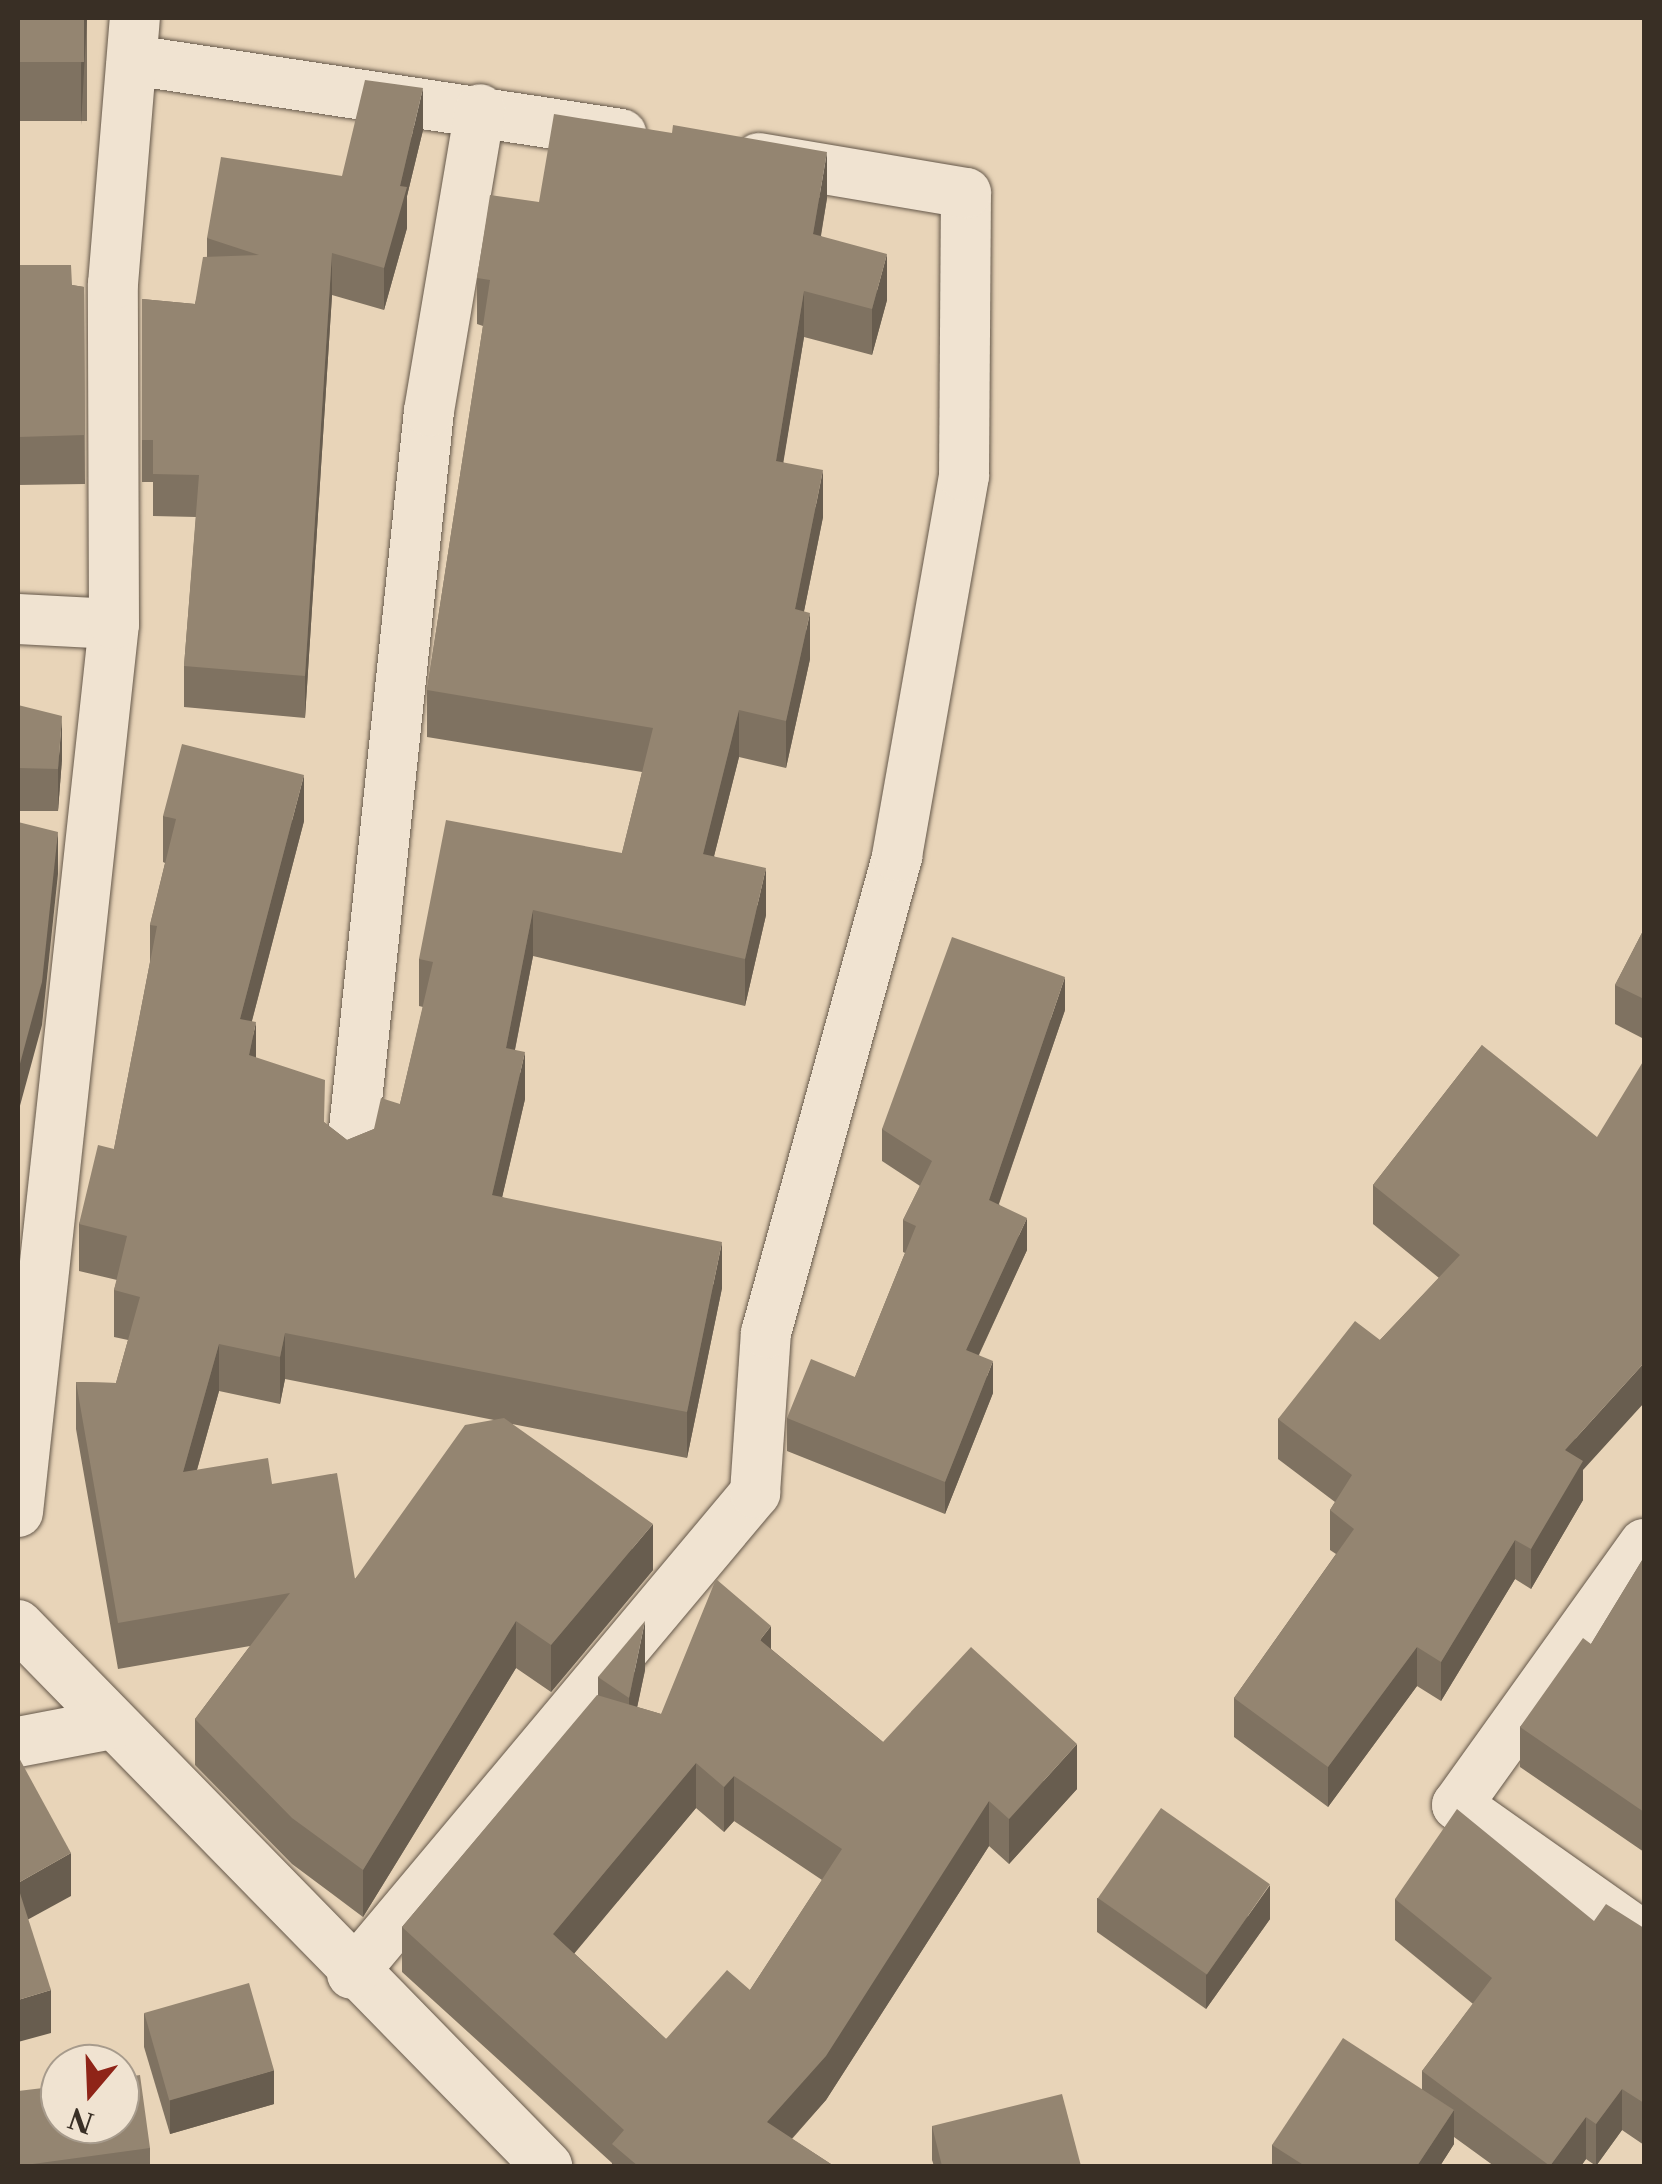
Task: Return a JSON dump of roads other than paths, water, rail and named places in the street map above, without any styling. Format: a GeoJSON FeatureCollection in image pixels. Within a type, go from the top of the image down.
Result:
{"type":"FeatureCollection","features":[{"type":"Feature","properties":{"kind":"street"},"geometry":{"type":"LineString","coordinates":[[18,1512],[94,843],[114,624],[94,284],[133,39],[480,109],[966,194],[964,476],[898,856],[766,1334],[754,1493],[352,1974]]}},
{"type":"Feature","properties":{"kind":"street"},"geometry":{"type":"LineString","coordinates":[[351,1158],[429,411],[480,109]]}},
{"type":"Feature","properties":{"kind":"street"},"geometry":{"type":"LineString","coordinates":[[18,619],[114,624]]}},
{"type":"Feature","properties":{"kind":"street"},"geometry":{"type":"LineString","coordinates":[[37,838],[94,843]]}},
{"type":"Feature","properties":{"kind":"street"},"geometry":{"type":"LineString","coordinates":[[1644,1544],[1456,1805],[1644,1937]]}},
{"type":"Feature","properties":{"kind":"street"},"geometry":{"type":"LineString","coordinates":[[18,1626],[352,1974],[547,2166]]}},
{"type":"Feature","properties":{"kind":"street"},"geometry":{"type":"LineString","coordinates":[[18,1742],[112,1724]]}}]}
